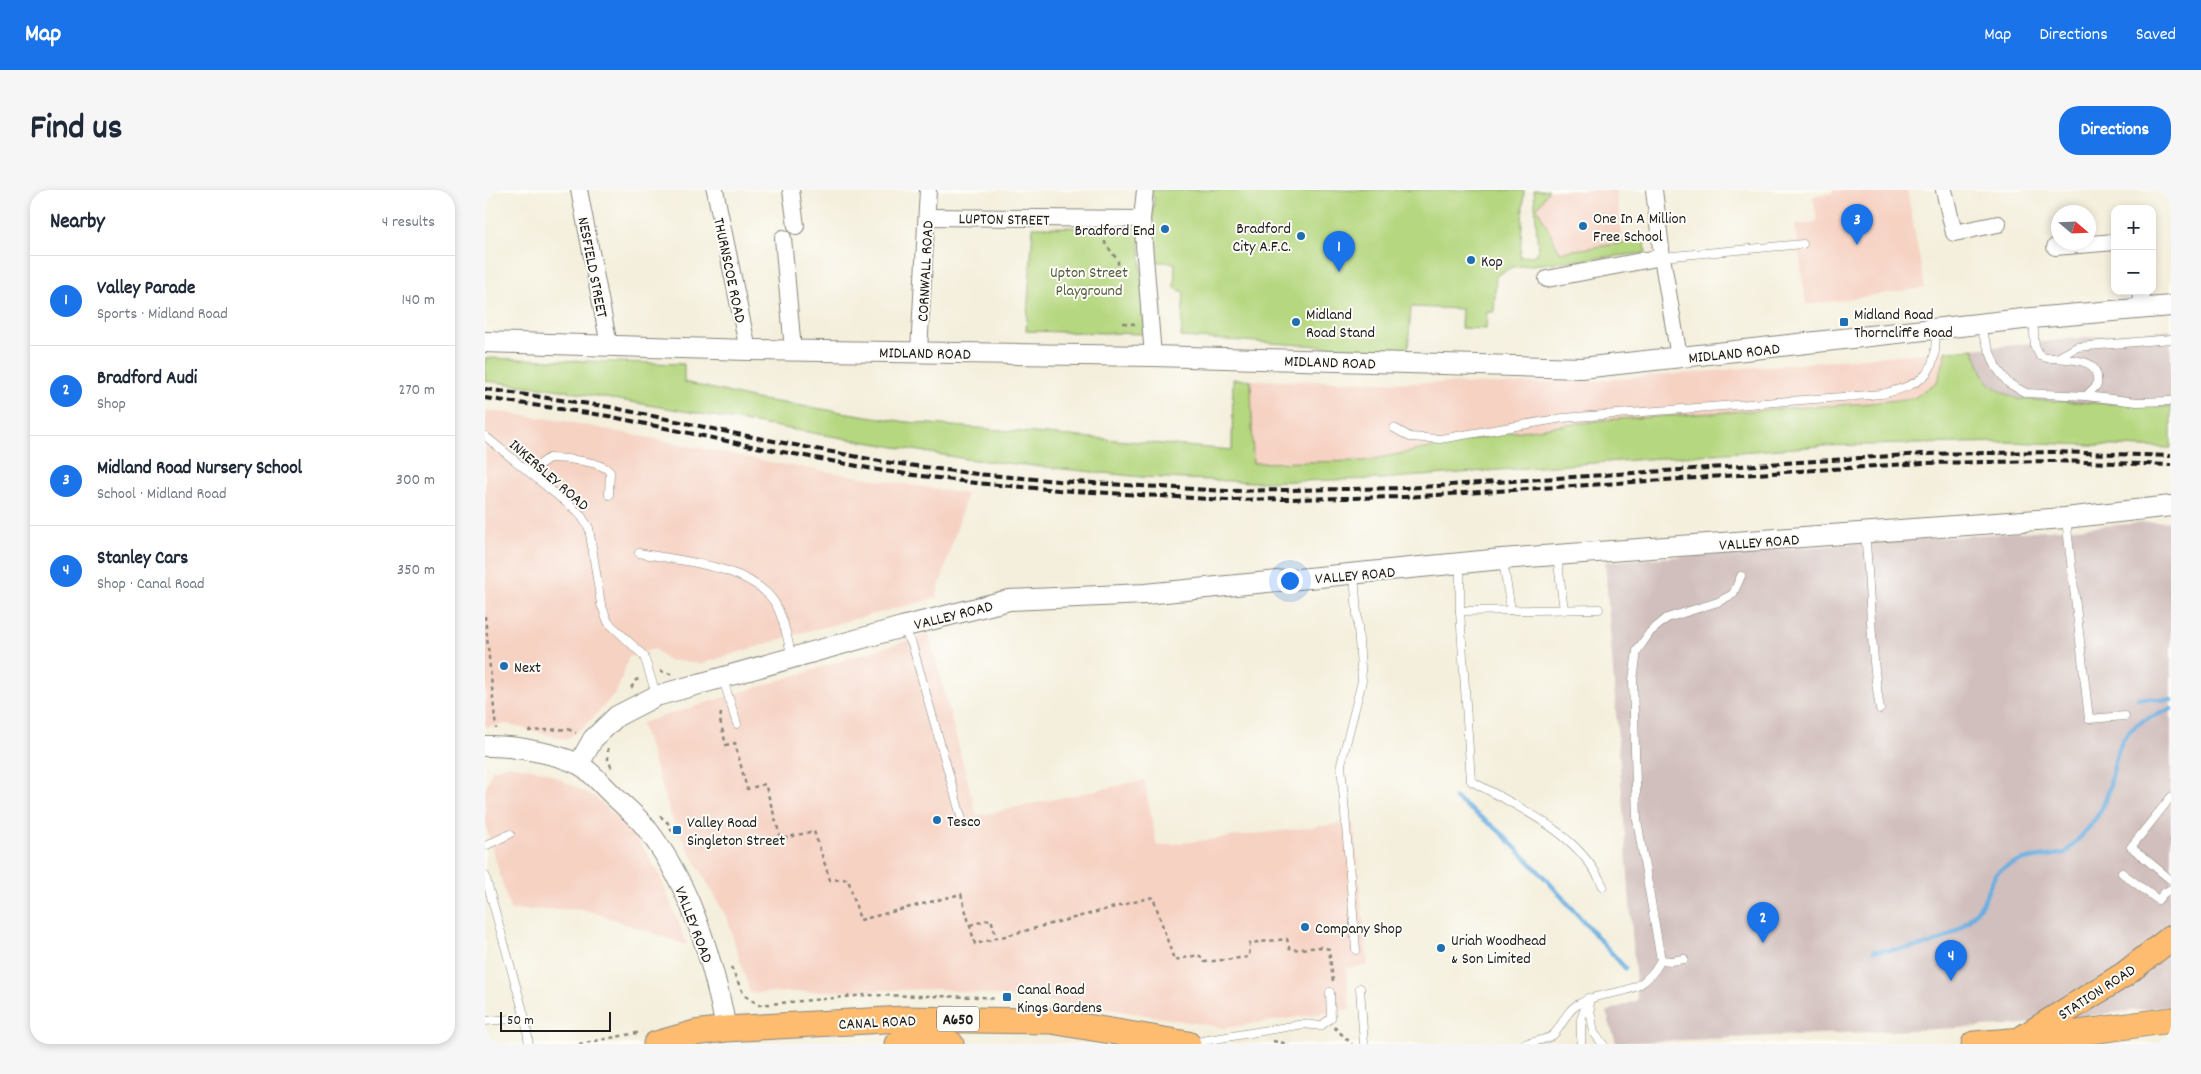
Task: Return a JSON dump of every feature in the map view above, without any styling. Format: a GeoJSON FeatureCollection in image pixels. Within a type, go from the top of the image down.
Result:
{"type":"FeatureCollection","features":[{"type":"Feature","properties":{"kind":"main road","name":"STATION ROAD"},"geometry":{"type":"LineString","coordinates":[[2030,1041],[2125,974],[2171,938]]}},
{"type":"Feature","properties":{"kind":"main road","name":"CANAL ROAD"},"geometry":{"type":"LineString","coordinates":[[650,1038],[695,1033],[727,1037],[904,1019],[1051,1021],[1188,1044]]}},
{"type":"Feature","properties":{"kind":"main road"},"geometry":{"type":"LineString","coordinates":[[1974,1044],[2030,1041],[2171,1020]]}},
{"type":"Feature","properties":{"kind":"main road","name":"CANAL ROAD"},"geometry":{"type":"LineString","coordinates":[[897,1044],[951,1044]]}},
{"type":"Feature","properties":{"kind":"street","name":"NESFIELD STREET"},"geometry":{"type":"LineString","coordinates":[[579,190],[609,345]]}},
{"type":"Feature","properties":{"kind":"street","name":"THURNSCOE ROAD"},"geometry":{"type":"LineString","coordinates":[[715,190],[748,350]]}},
{"type":"Feature","properties":{"kind":"street"},"geometry":{"type":"LineString","coordinates":[[791,190],[796,226]]}},
{"type":"Feature","properties":{"kind":"street","name":"CORNWALL ROAD"},"geometry":{"type":"LineString","coordinates":[[919,351],[928,190]]}},
{"type":"Feature","properties":{"kind":"street"},"geometry":{"type":"LineString","coordinates":[[1145,190],[1142,220],[1153,356]]}},
{"type":"Feature","properties":{"kind":"street"},"geometry":{"type":"LineString","coordinates":[[1654,190],[1662,257],[1679,358]]}},
{"type":"Feature","properties":{"kind":"street"},"geometry":{"type":"LineString","coordinates":[[1944,190],[1954,234],[1998,224]]}},
{"type":"Feature","properties":{"kind":"street","name":"LUPTON STREET"},"geometry":{"type":"LineString","coordinates":[[927,216],[1142,220]]}},
{"type":"Feature","properties":{"kind":"street"},"geometry":{"type":"LineString","coordinates":[[783,238],[793,350]]}},
{"type":"Feature","properties":{"kind":"street"},"geometry":{"type":"LineString","coordinates":[[2063,251],[2111,243]]}},
{"type":"Feature","properties":{"kind":"street"},"geometry":{"type":"LineString","coordinates":[[1547,279],[1662,257]]}},
{"type":"Feature","properties":{"kind":"street","name":"MIDLAND ROAD"},"geometry":{"type":"LineString","coordinates":[[485,342],[748,350],[919,351],[1153,356],[1582,368],[1935,330],[2032,318],[2141,300],[2171,306]]}},
{"type":"Feature","properties":{"kind":"street","name":"VALLEY ROAD"},"geometry":{"type":"LineString","coordinates":[[579,764],[593,739],[617,716],[657,696],[902,627],[1009,600],[1145,594],[1502,559],[2065,518],[2171,506]]}},
{"type":"Feature","properties":{"kind":"street","name":"VALLEY ROAD"},"geometry":{"type":"LineString","coordinates":[[492,746],[531,750],[579,764],[647,828],[677,876],[702,932],[720,996],[727,1037]]}},
{"type":"Feature","properties":{"kind":"lane"},"geometry":{"type":"LineString","coordinates":[[1662,257],[1803,244]]}},
{"type":"Feature","properties":{"kind":"lane"},"geometry":{"type":"LineString","coordinates":[[2032,318],[2035,347],[2040,356],[2086,362],[2095,368],[2098,376],[2097,385],[2086,396]]}},
{"type":"Feature","properties":{"kind":"lane"},"geometry":{"type":"LineString","coordinates":[[1979,324],[1996,367],[2008,384],[2026,393],[2086,396],[2137,402],[2171,401]]}},
{"type":"Feature","properties":{"kind":"lane"},"geometry":{"type":"LineString","coordinates":[[1394,428],[1410,438],[1440,439],[1563,418],[1882,394],[1914,385],[1930,369],[1937,352],[1935,330]]}},
{"type":"Feature","properties":{"kind":"lane"},"geometry":{"type":"LineString","coordinates":[[2057,358],[2077,347],[2171,339]]}},
{"type":"Feature","properties":{"kind":"lane","name":"INKERSLEY ROAD"},"geometry":{"type":"LineString","coordinates":[[485,436],[580,514],[589,528],[601,604],[608,622],[644,656],[657,696]]}},
{"type":"Feature","properties":{"kind":"lane"},"geometry":{"type":"LineString","coordinates":[[529,472],[549,458],[597,464],[610,472],[609,495]]}},
{"type":"Feature","properties":{"kind":"lane"},"geometry":{"type":"LineString","coordinates":[[2065,518],[2068,528],[2089,719],[2125,716]]}},
{"type":"Feature","properties":{"kind":"lane"},"geometry":{"type":"LineString","coordinates":[[1865,533],[1870,577],[1874,675],[1880,710]]}},
{"type":"Feature","properties":{"kind":"lane"},"geometry":{"type":"LineString","coordinates":[[639,553],[731,571],[752,581],[776,605],[792,658]]}},
{"type":"Feature","properties":{"kind":"lane"},"geometry":{"type":"LineString","coordinates":[[1557,556],[1564,610]]}},
{"type":"Feature","properties":{"kind":"lane"},"geometry":{"type":"LineString","coordinates":[[1502,559],[1511,610]]}},
{"type":"Feature","properties":{"kind":"lane"},"geometry":{"type":"LineString","coordinates":[[1460,564],[1460,611],[1471,781],[1531,813],[1580,849],[1597,872],[1603,886]]}},
{"type":"Feature","properties":{"kind":"lane"},"geometry":{"type":"LineString","coordinates":[[1354,574],[1362,681],[1341,764],[1356,950]]}},
{"type":"Feature","properties":{"kind":"lane"},"geometry":{"type":"LineString","coordinates":[[1524,1044],[1553,1036],[1572,1008],[1588,998],[1616,994],[1638,985],[1653,975],[1661,960],[1637,820],[1633,680],[1637,651],[1651,632],[1667,618],[1718,602],[1733,594],[1741,576]]}},
{"type":"Feature","properties":{"kind":"lane"},"geometry":{"type":"LineString","coordinates":[[1460,611],[1599,609]]}},
{"type":"Feature","properties":{"kind":"lane"},"geometry":{"type":"LineString","coordinates":[[902,627],[912,644],[962,820]]}},
{"type":"Feature","properties":{"kind":"lane"},"geometry":{"type":"LineString","coordinates":[[722,677],[737,724]]}},
{"type":"Feature","properties":{"kind":"lane"},"geometry":{"type":"LineString","coordinates":[[2171,797],[2131,847],[2171,880]]}},
{"type":"Feature","properties":{"kind":"lane"},"geometry":{"type":"LineString","coordinates":[[485,846],[510,834]]}},
{"type":"Feature","properties":{"kind":"lane"},"geometry":{"type":"LineString","coordinates":[[2123,873],[2158,900],[2164,893],[2171,890]]}},
{"type":"Feature","properties":{"kind":"lane"},"geometry":{"type":"LineString","coordinates":[[485,875],[525,1018],[529,1043]]}},
{"type":"Feature","properties":{"kind":"lane"},"geometry":{"type":"LineString","coordinates":[[1661,960],[1684,959]]}},
{"type":"Feature","properties":{"kind":"lane"},"geometry":{"type":"LineString","coordinates":[[1360,988],[1364,1044]]}},
{"type":"Feature","properties":{"kind":"lane"},"geometry":{"type":"LineString","coordinates":[[1188,1044],[1304,1024],[1321,1026],[1331,1018],[1330,992]]}},
{"type":"Feature","properties":{"kind":"lane"},"geometry":{"type":"LineString","coordinates":[[1581,1044],[1581,1019],[1588,998]]}},
{"type":"Feature","properties":{"kind":"lane"},"geometry":{"type":"LineString","coordinates":[[1588,998],[1594,1033],[1603,1044]]}},
{"type":"Feature","properties":{"kind":"lane"},"geometry":{"type":"LineString","coordinates":[[485,1022],[525,1018]]}},
{"type":"Feature","properties":{"kind":"path"},"geometry":{"type":"LineString","coordinates":[[1107,219],[1105,243],[1117,256],[1118,275]]}},
{"type":"Feature","properties":{"kind":"path"},"geometry":{"type":"LineString","coordinates":[[485,616],[493,710],[492,746]]}},
{"type":"Feature","properties":{"kind":"path"},"geometry":{"type":"LineString","coordinates":[[720,709],[719,720],[726,745],[735,743],[747,789],[765,784],[781,839],[814,831],[830,880],[848,879],[861,920],[961,894],[975,944],[1153,897],[1174,960],[1199,954],[1205,962],[1249,957],[1250,943],[1287,939],[1290,950],[1321,947],[1329,949],[1333,982]]}},
{"type":"Feature","properties":{"kind":"path"},"geometry":{"type":"LineString","coordinates":[[524,731],[568,729],[609,743],[608,758],[614,774]]}},
{"type":"Feature","properties":{"kind":"path"},"geometry":{"type":"LineString","coordinates":[[656,811],[668,823],[676,841]]}},
{"type":"Feature","properties":{"kind":"path"},"geometry":{"type":"LineString","coordinates":[[971,925],[991,919],[997,939]]}},
{"type":"Feature","properties":{"kind":"path"},"geometry":{"type":"LineString","coordinates":[[731,966],[744,996],[759,1005],[865,995],[982,997],[1001,1000]]}},
{"type":"Feature","properties":{"kind":"path"},"geometry":{"type":"LineString","coordinates":[[1338,1022],[1334,1027],[1352,1044]]}},
{"type":"Feature","properties":{"kind":"path"},"geometry":{"type":"LineString","coordinates":[[579,1044],[650,1038]]}},
{"type":"Feature","properties":{"kind":"path"},"geometry":{"type":"LineString","coordinates":[[1270,1041],[1289,1044]]}},
{"type":"Feature","properties":{"kind":"shaded area","name":"One In A Million Free School"},"geometry":{"type":"Polygon","coordinates":[[[1549,190],[1616,190],[1623,243],[1560,252],[1536,208],[1549,190]]]}},
{"type":"Feature","properties":{"kind":"shaded area"},"geometry":{"type":"Polygon","coordinates":[[[1833,190],[1907,190],[1925,288],[1806,305],[1795,225],[1817,222],[1813,196],[1833,193],[1833,190]]]}},
{"type":"Feature","properties":{"kind":"shaded area"},"geometry":{"type":"Polygon","coordinates":[[[2171,329],[2171,407],[2019,399],[1997,391],[1982,374],[1974,349],[2171,329]]]}},
{"type":"Feature","properties":{"kind":"shaded area"},"geometry":{"type":"Polygon","coordinates":[[[1947,351],[1938,381],[1914,398],[1871,403],[1604,420],[1507,433],[1363,461],[1253,463],[1251,380],[1501,384],[1594,381],[1947,351]]]}},
{"type":"Feature","properties":{"kind":"shaded area"},"geometry":{"type":"Polygon","coordinates":[[[485,410],[564,421],[780,464],[967,494],[936,598],[801,633],[701,664],[668,660],[654,649],[629,657],[617,691],[592,719],[567,740],[507,724],[485,727],[485,410]]]}},
{"type":"Feature","properties":{"kind":"shaded area"},"geometry":{"type":"Polygon","coordinates":[[[2171,521],[2171,1006],[2006,1026],[1616,1043],[1606,1012],[1637,1000],[1605,562],[2171,521]]]}},
{"type":"Feature","properties":{"kind":"shaded area"},"geometry":{"type":"Polygon","coordinates":[[[929,634],[977,816],[1144,780],[1157,846],[1353,822],[1368,966],[1346,968],[1350,1009],[1225,1028],[1090,1006],[939,989],[750,993],[727,918],[674,824],[641,723],[929,634]]]}},
{"type":"Feature","properties":{"kind":"shaded area"},"geometry":{"type":"Polygon","coordinates":[[[509,765],[544,771],[595,797],[629,827],[659,873],[687,945],[583,909],[510,910],[485,823],[485,791],[492,770],[509,765]]]}},
{"type":"Feature","properties":{"kind":"green space"},"geometry":{"type":"Polygon","coordinates":[[[1150,190],[1524,190],[1520,257],[1536,255],[1538,251],[1534,190],[1549,190],[1537,208],[1560,252],[1645,240],[1646,253],[1512,267],[1496,276],[1494,312],[1487,312],[1486,329],[1461,328],[1462,309],[1411,307],[1408,352],[1181,337],[1184,292],[1174,288],[1175,263],[1150,261],[1154,197],[1150,196],[1150,190]]]}},
{"type":"Feature","properties":{"kind":"green space","name":"Upton Street Playground"},"geometry":{"type":"Polygon","coordinates":[[[1033,227],[1139,228],[1145,334],[1026,331],[1033,227]]]}},
{"type":"Feature","properties":{"kind":"green space"},"geometry":{"type":"Polygon","coordinates":[[[1974,349],[1988,381],[1999,390],[2018,399],[2171,407],[2171,448],[2007,442],[1820,446],[1380,479],[1253,482],[1142,477],[966,459],[554,389],[485,381],[485,358],[684,364],[684,382],[756,399],[907,422],[1232,450],[1233,379],[1251,380],[1253,463],[1363,461],[1507,433],[1604,420],[1871,403],[1914,398],[1938,381],[1947,351],[1974,349]]]}},
{"type":"Feature","properties":{"kind":"waterway"},"geometry":{"type":"LineString","coordinates":[[2138,698],[2171,700]]}},
{"type":"Feature","properties":{"kind":"waterway"},"geometry":{"type":"LineString","coordinates":[[1874,951],[1906,949],[1947,937],[1959,929],[1981,905],[1993,878],[2006,866],[2022,860],[2065,853],[2090,826],[2102,808],[2119,748],[2129,731],[2145,720],[2171,709]]}},
{"type":"Feature","properties":{"kind":"waterway"},"geometry":{"type":"LineString","coordinates":[[1455,798],[1498,830],[1545,878],[1625,968]]}},
{"type":"Feature","properties":{"kind":"railway"},"geometry":{"type":"LineString","coordinates":[[485,389],[610,407],[742,435],[885,462],[977,474],[1058,481],[1227,491],[1405,488],[1922,454],[2056,452],[2171,456]]}},
{"type":"Feature","properties":{"kind":"railway"},"geometry":{"type":"LineString","coordinates":[[485,398],[608,416],[884,471],[976,483],[1058,490],[1227,500],[1405,497],[1923,463],[2056,461],[2171,465]]}},
{"type":"Feature","properties":{"kind":"place","name":"One In A Million Free School"},"geometry":{"type":"Point","coordinates":[1583,226]}},
{"type":"Feature","properties":{"kind":"place","name":"Bradford End"},"geometry":{"type":"Point","coordinates":[1165,229]}},
{"type":"Feature","properties":{"kind":"place","name":"Bradford City A.F.C."},"geometry":{"type":"Point","coordinates":[1301,236]}},
{"type":"Feature","properties":{"kind":"place","name":"Midland Road Nursery School"},"geometry":{"type":"Point","coordinates":[1857,245]}},
{"type":"Feature","properties":{"kind":"place","name":"Kop"},"geometry":{"type":"Point","coordinates":[1471,260]}},
{"type":"Feature","properties":{"kind":"place","name":"Valley Parade"},"geometry":{"type":"Point","coordinates":[1339,272]}},
{"type":"Feature","properties":{"kind":"place","name":"Midland Road Stand"},"geometry":{"type":"Point","coordinates":[1296,322]}},
{"type":"Feature","properties":{"kind":"place","name":"Midland Road Thorncliffe Road"},"geometry":{"type":"Point","coordinates":[1844,322]}},
{"type":"Feature","properties":{"kind":"place","name":"Next"},"geometry":{"type":"Point","coordinates":[504,666]}},
{"type":"Feature","properties":{"kind":"place","name":"Tesco"},"geometry":{"type":"Point","coordinates":[937,820]}},
{"type":"Feature","properties":{"kind":"place","name":"Valley Road Singleton Street"},"geometry":{"type":"Point","coordinates":[677,830]}},
{"type":"Feature","properties":{"kind":"place","name":"Company Shop"},"geometry":{"type":"Point","coordinates":[1305,927]}},
{"type":"Feature","properties":{"kind":"place","name":"Bradford Audi"},"geometry":{"type":"Point","coordinates":[1763,943]}},
{"type":"Feature","properties":{"kind":"place","name":"Uriah Woodhead & Son Limited"},"geometry":{"type":"Point","coordinates":[1441,948]}},
{"type":"Feature","properties":{"kind":"place","name":"Stanley Cars"},"geometry":{"type":"Point","coordinates":[1951,981]}},
{"type":"Feature","properties":{"kind":"place","name":"Canal Road Kings Gardens"},"geometry":{"type":"Point","coordinates":[1007,997]}}]}
